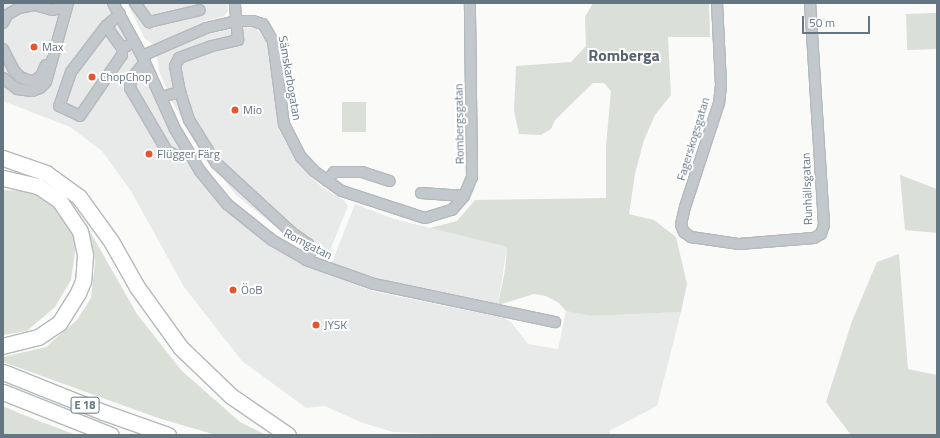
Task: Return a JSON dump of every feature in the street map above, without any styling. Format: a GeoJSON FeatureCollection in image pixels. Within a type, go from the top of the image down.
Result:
{"type":"FeatureCollection","features":[{"type":"Feature","properties":{"kind":"highway"},"geometry":{"type":"LineString","coordinates":[[3,158],[52,176],[79,197],[111,241],[144,298],[181,348],[231,396],[288,435]]}},
{"type":"Feature","properties":{"kind":"highway"},"geometry":{"type":"LineString","coordinates":[[3,162],[20,164]]}},
{"type":"Feature","properties":{"kind":"highway"},"geometry":{"type":"LineString","coordinates":[[3,346],[38,337],[59,323],[76,298],[85,267],[80,231],[68,210],[59,200],[38,186],[6,180]]}},
{"type":"Feature","properties":{"kind":"highway","name":"E 18"},"geometry":{"type":"LineString","coordinates":[[3,372],[103,412],[168,435]]}},
{"type":"Feature","properties":{"kind":"highway","name":"E 18"},"geometry":{"type":"LineString","coordinates":[[3,392],[111,435]]}},
{"type":"Feature","properties":{"kind":"street"},"geometry":{"type":"LineString","coordinates":[[135,3],[149,22],[200,10]]}},
{"type":"Feature","properties":{"kind":"street"},"geometry":{"type":"LineString","coordinates":[[235,3],[240,37],[236,41],[212,46],[176,60],[174,66],[180,92],[186,112],[204,146],[216,163],[291,232],[308,244],[310,253],[306,260]]}},
{"type":"Feature","properties":{"kind":"street","name":"Rombergsgatan"},"geometry":{"type":"LineString","coordinates":[[425,218],[452,210],[464,196],[472,177],[470,3]]}},
{"type":"Feature","properties":{"kind":"street","name":"Fagerskogsgatan"},"geometry":{"type":"LineString","coordinates":[[684,232],[681,219],[719,102],[721,85],[717,3]]}},
{"type":"Feature","properties":{"kind":"street","name":"Runhällsgatan"},"geometry":{"type":"LineString","coordinates":[[684,232],[691,237],[739,244],[814,238],[821,234],[824,225],[810,3]]}},
{"type":"Feature","properties":{"kind":"street"},"geometry":{"type":"LineString","coordinates":[[3,23],[8,15],[19,8],[35,5],[52,10],[67,5]]}},
{"type":"Feature","properties":{"kind":"street"},"geometry":{"type":"LineString","coordinates":[[3,78],[17,89],[32,91],[40,88],[46,82],[67,5]]}},
{"type":"Feature","properties":{"kind":"street"},"geometry":{"type":"LineString","coordinates":[[106,26],[122,48],[122,55],[80,116],[59,106],[71,72],[106,26],[118,7]]}},
{"type":"Feature","properties":{"kind":"street","name":"Romgatan"},"geometry":{"type":"LineString","coordinates":[[118,7],[188,152],[227,204],[272,240],[306,260],[374,284],[555,322]]}},
{"type":"Feature","properties":{"kind":"street"},"geometry":{"type":"LineString","coordinates":[[188,152],[179,157],[168,151],[130,88],[131,79],[144,59],[206,28],[237,21]]}},
{"type":"Feature","properties":{"kind":"street","name":"Sämskarbogatan"},"geometry":{"type":"LineString","coordinates":[[237,21],[253,21],[263,24],[269,32],[273,41],[284,124],[301,157],[327,181],[355,196],[425,218]]}},
{"type":"Feature","properties":{"kind":"street"},"geometry":{"type":"LineString","coordinates":[[3,49],[20,77],[34,81],[41,76],[51,47],[59,38]]}},
{"type":"Feature","properties":{"kind":"street"},"geometry":{"type":"LineString","coordinates":[[122,48],[134,42]]}},
{"type":"Feature","properties":{"kind":"street"},"geometry":{"type":"LineString","coordinates":[[161,97],[180,92]]}},
{"type":"Feature","properties":{"kind":"street"},"geometry":{"type":"LineString","coordinates":[[327,181],[334,172],[362,172],[390,181]]}},
{"type":"Feature","properties":{"kind":"street"},"geometry":{"type":"LineString","coordinates":[[421,193],[464,196]]}},
{"type":"Feature","properties":{"kind":"shaded area"},"geometry":{"type":"Polygon","coordinates":[[[3,3],[106,3],[146,74],[185,160],[209,191],[242,224],[298,262],[372,291],[504,318],[511,322],[528,344],[558,349],[566,311],[590,316],[681,312],[657,406],[609,431],[611,435],[461,435],[393,432],[360,422],[325,406],[306,408],[242,361],[184,287],[131,191],[102,151],[70,127],[3,101],[3,3]]]}},
{"type":"Feature","properties":{"kind":"shaded area"},"geometry":{"type":"Polygon","coordinates":[[[127,3],[227,3],[228,11],[224,16],[205,21],[154,45],[145,39],[127,3]]]}},
{"type":"Feature","properties":{"kind":"shaded area"},"geometry":{"type":"Polygon","coordinates":[[[593,3],[709,3],[710,37],[668,37],[671,95],[655,115],[644,140],[635,174],[629,214],[654,220],[676,237],[687,284],[681,312],[590,316],[566,311],[559,303],[546,296],[534,294],[498,305],[505,270],[507,247],[430,228],[457,221],[475,200],[606,198],[606,146],[611,91],[604,83],[593,83],[555,120],[551,129],[541,135],[519,134],[514,111],[516,66],[571,62],[586,46],[585,17],[593,3]]]}},
{"type":"Feature","properties":{"kind":"shaded area"},"geometry":{"type":"Polygon","coordinates":[[[936,13],[937,49],[907,50],[906,14],[936,13]]]}},
{"type":"Feature","properties":{"kind":"shaded area"},"geometry":{"type":"Polygon","coordinates":[[[244,27],[256,28],[268,44],[278,125],[286,143],[307,173],[323,188],[345,201],[348,206],[327,258],[280,230],[236,195],[197,146],[172,101],[159,71],[157,56],[203,35],[244,27]]]}},
{"type":"Feature","properties":{"kind":"shaded area"},"geometry":{"type":"Polygon","coordinates":[[[342,102],[366,102],[366,132],[342,132],[342,102]]]}},
{"type":"Feature","properties":{"kind":"shaded area"},"geometry":{"type":"Polygon","coordinates":[[[900,175],[937,189],[937,233],[905,230],[900,175]]]}},
{"type":"Feature","properties":{"kind":"shaded area"},"geometry":{"type":"Polygon","coordinates":[[[3,190],[27,191],[45,200],[62,215],[71,229],[76,245],[71,280],[55,307],[27,331],[3,335],[3,190]]]}},
{"type":"Feature","properties":{"kind":"shaded area"},"geometry":{"type":"Polygon","coordinates":[[[355,204],[394,219],[507,247],[498,305],[420,290],[331,265],[355,204]]]}},
{"type":"Feature","properties":{"kind":"shaded area"},"geometry":{"type":"Polygon","coordinates":[[[88,228],[137,314],[181,370],[240,422],[266,435],[216,435],[158,418],[3,362],[3,357],[46,347],[77,320],[91,298],[95,262],[88,228]]]}},
{"type":"Feature","properties":{"kind":"shaded area"},"geometry":{"type":"Polygon","coordinates":[[[899,254],[908,369],[937,375],[937,435],[851,435],[826,402],[852,321],[877,262],[899,254]]]}},
{"type":"Feature","properties":{"kind":"shaded area"},"geometry":{"type":"Polygon","coordinates":[[[3,406],[21,414],[76,435],[3,435],[3,406]]]}},
{"type":"Feature","properties":{"kind":"place","name":"Max"},"geometry":{"type":"Point","coordinates":[34,47]}},
{"type":"Feature","properties":{"kind":"place","name":"ChopChop"},"geometry":{"type":"Point","coordinates":[92,77]}},
{"type":"Feature","properties":{"kind":"place","name":"Mio"},"geometry":{"type":"Point","coordinates":[235,110]}},
{"type":"Feature","properties":{"kind":"place","name":"Flügger Färg"},"geometry":{"type":"Point","coordinates":[149,154]}},
{"type":"Feature","properties":{"kind":"place","name":"ÖoB"},"geometry":{"type":"Point","coordinates":[233,290]}},
{"type":"Feature","properties":{"kind":"place","name":"JYSK"},"geometry":{"type":"Point","coordinates":[316,325]}},
{"type":"Feature","properties":{"kind":"district","name":"Romberga"},"geometry":{"type":"Point","coordinates":[624,55]}}]}
